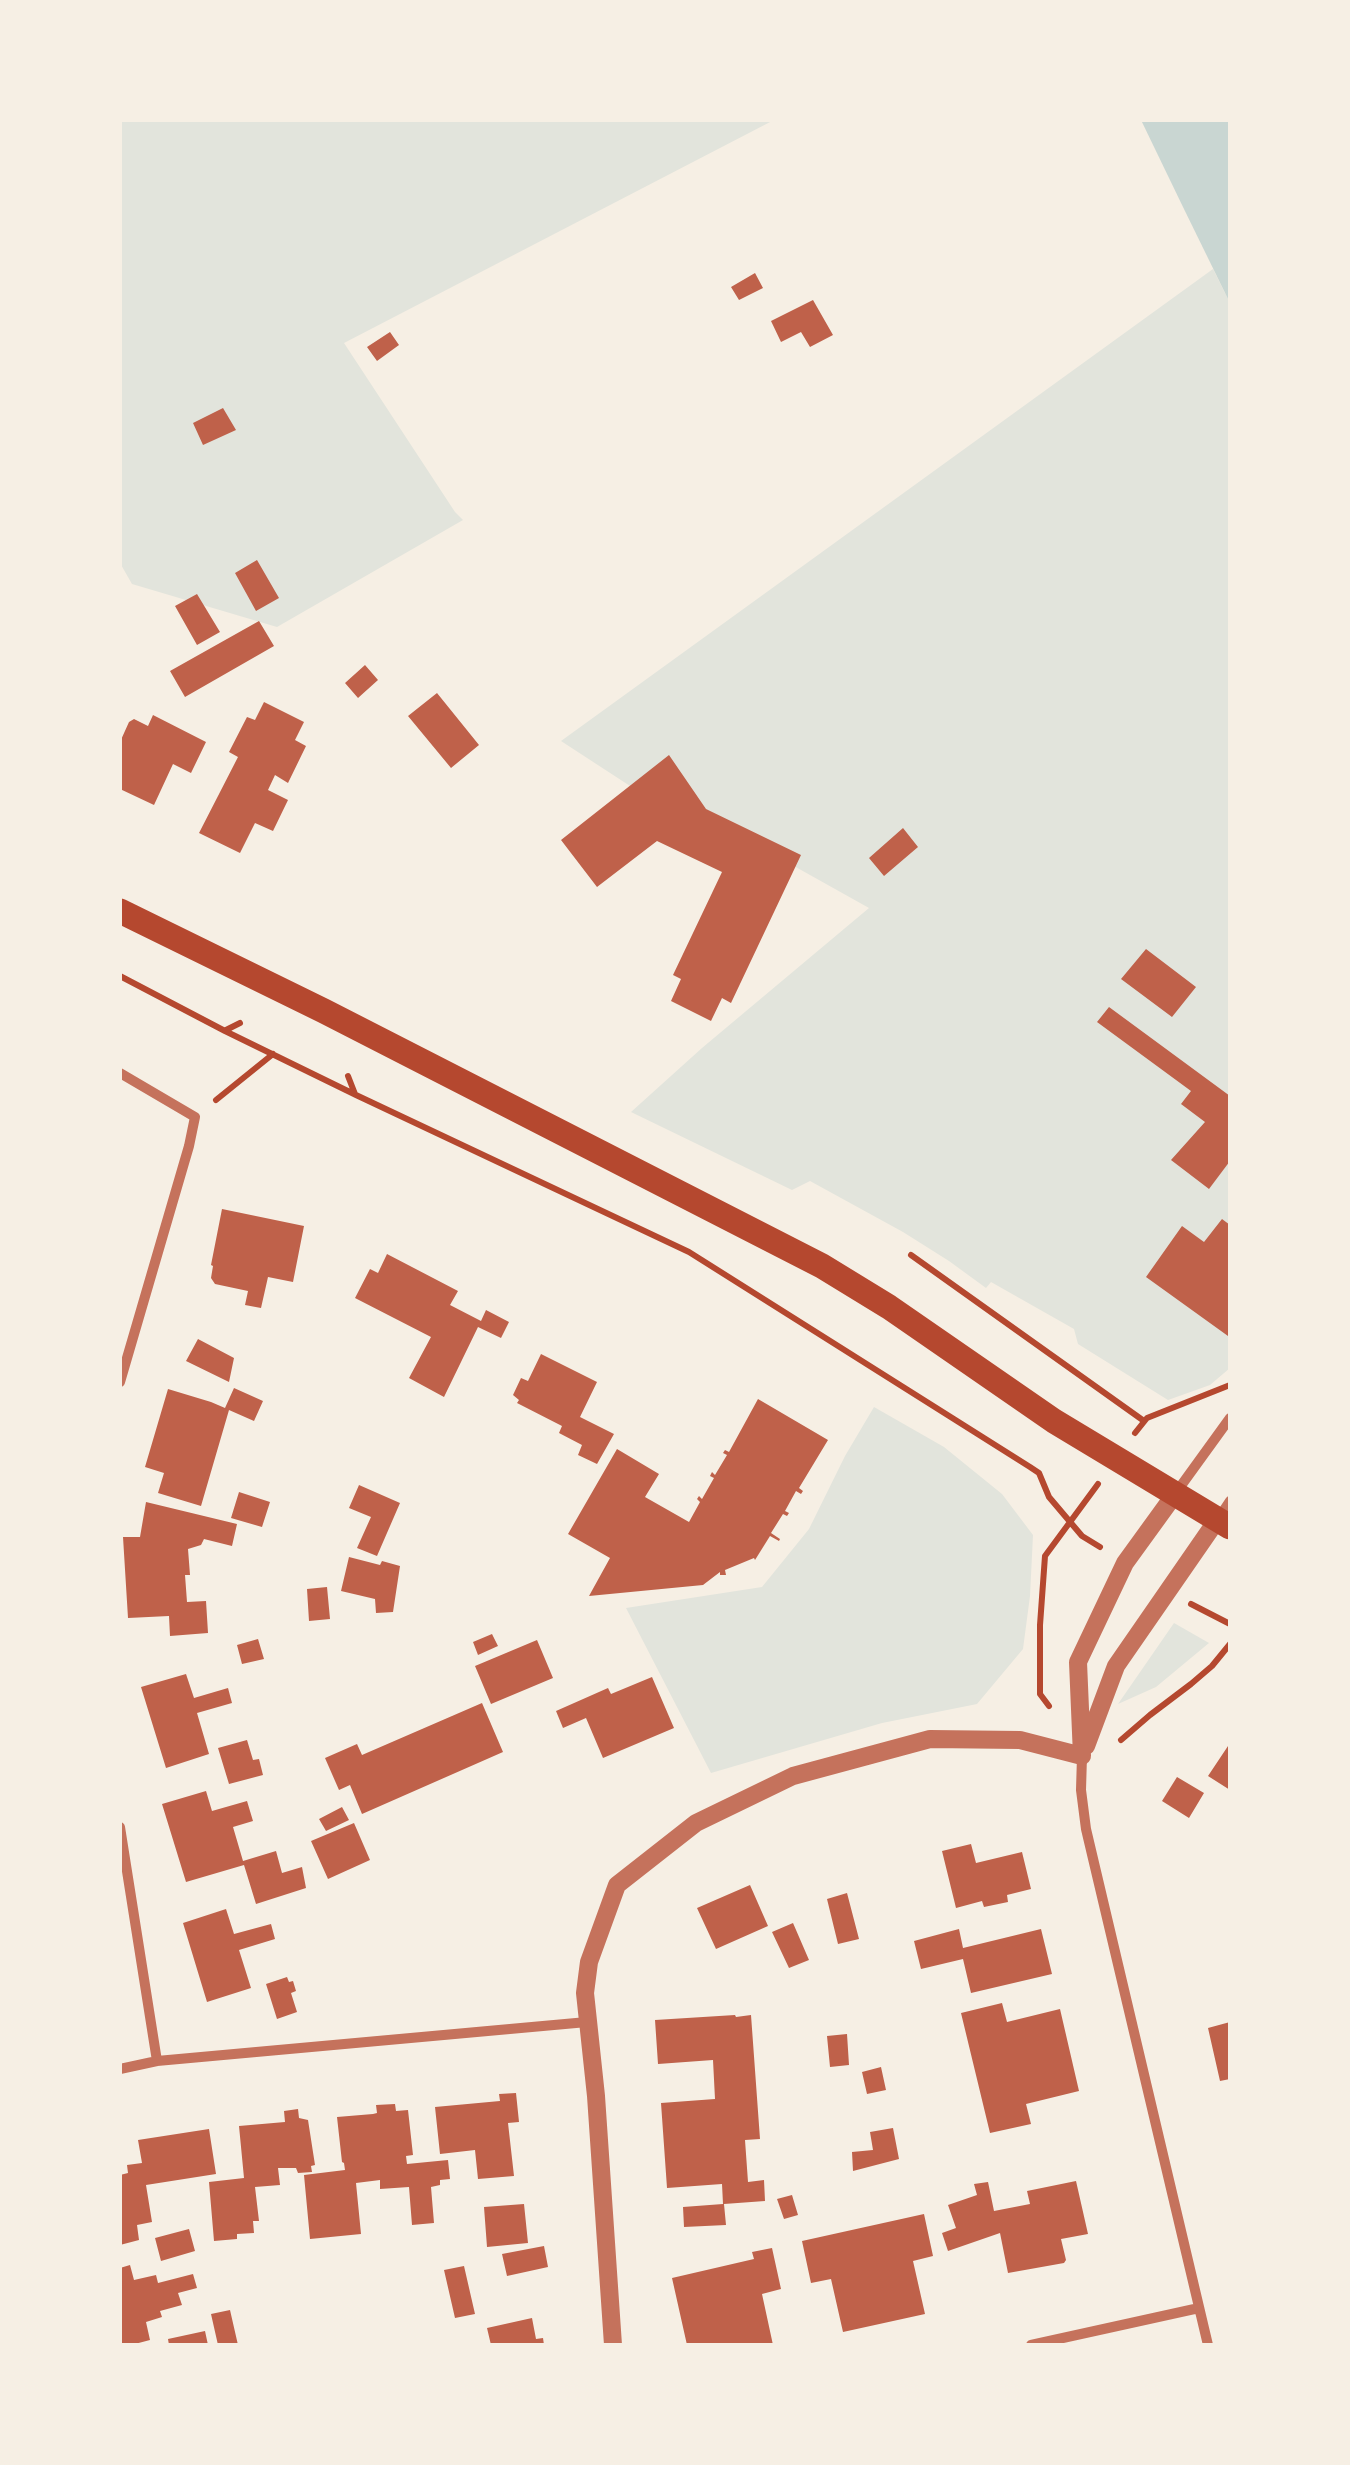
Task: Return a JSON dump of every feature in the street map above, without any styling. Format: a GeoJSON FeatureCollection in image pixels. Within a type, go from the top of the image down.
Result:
{"type":"FeatureCollection","features":[{"type":"Feature","properties":{"kind":"main road"},"geometry":{"type":"LineString","coordinates":[[120,911],[822,1266],[1054,1421],[1175,1494],[1226,1516]]}},
{"type":"Feature","properties":{"kind":"street"},"geometry":{"type":"LineString","coordinates":[[120,1073],[195,1117],[120,1382]]}},
{"type":"Feature","properties":{"kind":"street"},"geometry":{"type":"LineString","coordinates":[[1208,2345],[1086,1829],[1081,1790],[1078,1662],[1126,1563],[1230,1418]]}},
{"type":"Feature","properties":{"kind":"street"},"geometry":{"type":"LineString","coordinates":[[1082,1756],[1116,1666],[1226,1516]]}},
{"type":"Feature","properties":{"kind":"street"},"geometry":{"type":"LineString","coordinates":[[613,2345],[585,1992],[590,1962],[617,1885],[696,1823],[793,1776],[930,1739],[1020,1740],[1082,1756]]}},
{"type":"Feature","properties":{"kind":"street"},"geometry":{"type":"LineString","coordinates":[[120,1827],[157,2061]]}},
{"type":"Feature","properties":{"kind":"street"},"geometry":{"type":"LineString","coordinates":[[120,2069],[157,2061],[587,2022]]}},
{"type":"Feature","properties":{"kind":"street"},"geometry":{"type":"LineString","coordinates":[[1031,2345],[1199,2308]]}},
{"type":"Feature","properties":{"kind":"path"},"geometry":{"type":"LineString","coordinates":[[120,976],[356,1095],[689,1252],[1030,1467],[1070,1522]]}},
{"type":"Feature","properties":{"kind":"path"},"geometry":{"type":"LineString","coordinates":[[225,1031],[240,1023]]}},
{"type":"Feature","properties":{"kind":"path"},"geometry":{"type":"LineString","coordinates":[[195,1117],[273,1054]]}},
{"type":"Feature","properties":{"kind":"path"},"geometry":{"type":"LineString","coordinates":[[348,1076],[356,1095]]}},
{"type":"Feature","properties":{"kind":"path"},"geometry":{"type":"LineString","coordinates":[[911,1255],[1144,1421]]}},
{"type":"Feature","properties":{"kind":"path"},"geometry":{"type":"LineString","coordinates":[[1230,1385],[1144,1421],[1045,1556],[1040,1694],[1082,1756],[1119,1742],[1202,1675],[1230,1644]]}},
{"type":"Feature","properties":{"kind":"shaded area"},"geometry":{"type":"Polygon","coordinates":[[[120,120],[774,120],[344,343],[463,520],[277,627],[132,584],[120,563],[120,120]]]}},
{"type":"Feature","properties":{"kind":"shaded area"},"geometry":{"type":"Polygon","coordinates":[[[1141,120],[1230,120],[1230,303],[1183,207],[1141,120]]]}},
{"type":"Feature","properties":{"kind":"shaded area"},"geometry":{"type":"Polygon","coordinates":[[[1213,269],[1230,303],[1230,1368],[1210,1385],[1168,1400],[1078,1344],[1074,1329],[991,1282],[986,1288],[903,1232],[810,1181],[792,1190],[631,1112],[869,908],[751,842],[670,812],[561,741],[1213,269]]]}},
{"type":"Feature","properties":{"kind":"shaded area"},"geometry":{"type":"Polygon","coordinates":[[[874,1407],[944,1447],[1002,1494],[1033,1535],[1023,1649],[977,1704],[882,1723],[711,1773],[626,1608],[762,1587],[809,1529],[874,1407]]]}},
{"type":"Feature","properties":{"kind":"shaded area"},"geometry":{"type":"Polygon","coordinates":[[[1174,1623],[1209,1643],[1156,1687],[1118,1704],[1174,1623]]]}},
{"type":"Feature","properties":{"kind":"building"},"geometry":{"type":"Polygon","coordinates":[[[755,273],[763,288],[739,300],[731,287],[755,273]]]}},
{"type":"Feature","properties":{"kind":"building"},"geometry":{"type":"Polygon","coordinates":[[[813,300],[833,335],[810,347],[801,332],[781,342],[771,321],[813,300]]]}},
{"type":"Feature","properties":{"kind":"building"},"geometry":{"type":"Polygon","coordinates":[[[390,332],[399,345],[377,361],[367,347],[390,332]]]}},
{"type":"Feature","properties":{"kind":"building"},"geometry":{"type":"Polygon","coordinates":[[[223,408],[236,430],[203,445],[193,423],[223,408]]]}},
{"type":"Feature","properties":{"kind":"building"},"geometry":{"type":"Polygon","coordinates":[[[257,560],[279,598],[256,611],[235,573],[257,560]]]}},
{"type":"Feature","properties":{"kind":"building"},"geometry":{"type":"Polygon","coordinates":[[[197,594],[220,632],[197,645],[175,606],[197,594]]]}},
{"type":"Feature","properties":{"kind":"building"},"geometry":{"type":"Polygon","coordinates":[[[259,621],[274,646],[185,697],[170,671],[259,621]]]}},
{"type":"Feature","properties":{"kind":"building"},"geometry":{"type":"Polygon","coordinates":[[[365,665],[378,680],[358,698],[345,683],[365,665]]]}},
{"type":"Feature","properties":{"kind":"building"},"geometry":{"type":"Polygon","coordinates":[[[437,693],[479,745],[451,768],[408,716],[437,693]]]}},
{"type":"Feature","properties":{"kind":"building"},"geometry":{"type":"Polygon","coordinates":[[[264,702],[304,722],[295,740],[306,746],[288,783],[275,775],[268,790],[288,800],[273,831],[255,823],[240,853],[199,833],[238,757],[229,752],[247,717],[255,720],[264,702]]]}},
{"type":"Feature","properties":{"kind":"building"},"geometry":{"type":"Polygon","coordinates":[[[153,715],[206,742],[191,773],[173,764],[154,805],[120,789],[120,742],[129,722],[134,719],[148,726],[153,715]]]}},
{"type":"Feature","properties":{"kind":"building"},"geometry":{"type":"Polygon","coordinates":[[[669,755],[706,809],[801,855],[731,1003],[722,998],[711,1021],[671,1001],[681,979],[673,975],[722,872],[657,841],[597,887],[561,840],[669,755]]]}},
{"type":"Feature","properties":{"kind":"building"},"geometry":{"type":"Polygon","coordinates":[[[903,828],[918,847],[884,876],[869,858],[903,828]]]}},
{"type":"Feature","properties":{"kind":"building"},"geometry":{"type":"Polygon","coordinates":[[[1146,949],[1196,987],[1172,1017],[1121,979],[1146,949]]]}},
{"type":"Feature","properties":{"kind":"building"},"geometry":{"type":"Polygon","coordinates":[[[1109,1007],[1230,1096],[1230,1161],[1209,1189],[1171,1160],[1205,1122],[1181,1104],[1191,1091],[1097,1022],[1109,1007]]]}},
{"type":"Feature","properties":{"kind":"building"},"geometry":{"type":"Polygon","coordinates":[[[222,1209],[304,1226],[293,1282],[268,1277],[261,1308],[245,1305],[248,1291],[215,1284],[211,1278],[222,1209]]]}},
{"type":"Feature","properties":{"kind":"building"},"geometry":{"type":"Polygon","coordinates":[[[1222,1219],[1230,1225],[1228,1336],[1146,1277],[1182,1226],[1204,1242],[1222,1219]]]}},
{"type":"Feature","properties":{"kind":"building"},"geometry":{"type":"Polygon","coordinates":[[[387,1254],[458,1291],[450,1305],[481,1321],[486,1310],[509,1322],[501,1338],[478,1327],[444,1397],[409,1378],[431,1337],[355,1298],[370,1269],[378,1273],[387,1254]]]}},
{"type":"Feature","properties":{"kind":"building"},"geometry":{"type":"Polygon","coordinates":[[[198,1339],[234,1358],[229,1382],[186,1361],[198,1339]]]}},
{"type":"Feature","properties":{"kind":"building"},"geometry":{"type":"Polygon","coordinates":[[[541,1354],[597,1382],[580,1417],[614,1434],[597,1464],[578,1455],[582,1445],[559,1433],[562,1426],[517,1403],[519,1400],[513,1395],[521,1378],[528,1381],[541,1354]]]}},
{"type":"Feature","properties":{"kind":"building"},"geometry":{"type":"Polygon","coordinates":[[[234,1388],[263,1401],[254,1421],[229,1410],[201,1506],[158,1493],[164,1473],[145,1467],[168,1389],[225,1408],[234,1388]]]}},
{"type":"Feature","properties":{"kind":"building"},"geometry":{"type":"Polygon","coordinates":[[[758,1399],[828,1440],[799,1488],[803,1491],[796,1491],[785,1511],[789,1513],[783,1514],[771,1533],[779,1541],[770,1536],[755,1560],[725,1570],[726,1575],[720,1572],[703,1585],[589,1596],[610,1558],[568,1534],[617,1449],[659,1474],[645,1497],[689,1522],[700,1502],[697,1499],[702,1499],[714,1478],[710,1476],[712,1472],[715,1475],[727,1455],[723,1453],[729,1452],[758,1399]]]}},
{"type":"Feature","properties":{"kind":"building"},"geometry":{"type":"Polygon","coordinates":[[[359,1485],[400,1503],[377,1556],[357,1548],[371,1517],[349,1508],[359,1485]]]}},
{"type":"Feature","properties":{"kind":"building"},"geometry":{"type":"Polygon","coordinates":[[[239,1492],[270,1502],[262,1527],[231,1518],[239,1492]]]}},
{"type":"Feature","properties":{"kind":"building"},"geometry":{"type":"Polygon","coordinates":[[[146,1502],[237,1524],[232,1546],[204,1539],[201,1545],[188,1549],[187,1602],[206,1601],[208,1633],[170,1636],[169,1616],[128,1618],[123,1537],[140,1537],[146,1502]]]}},
{"type":"Feature","properties":{"kind":"building"},"geometry":{"type":"Polygon","coordinates":[[[349,1557],[400,1566],[393,1612],[376,1613],[375,1599],[341,1591],[349,1557]]]}},
{"type":"Feature","properties":{"kind":"building"},"geometry":{"type":"Polygon","coordinates":[[[327,1587],[330,1619],[309,1621],[307,1589],[327,1587]]]}},
{"type":"Feature","properties":{"kind":"building"},"geometry":{"type":"Polygon","coordinates":[[[492,1634],[498,1646],[478,1655],[473,1642],[492,1634]]]}},
{"type":"Feature","properties":{"kind":"building"},"geometry":{"type":"Polygon","coordinates":[[[258,1639],[264,1659],[242,1664],[237,1645],[258,1639]]]}},
{"type":"Feature","properties":{"kind":"building"},"geometry":{"type":"Polygon","coordinates":[[[537,1640],[553,1678],[491,1704],[475,1666],[537,1640]]]}},
{"type":"Feature","properties":{"kind":"building"},"geometry":{"type":"Polygon","coordinates":[[[186,1674],[194,1698],[228,1688],[232,1703],[197,1713],[209,1754],[166,1768],[141,1687],[186,1674]]]}},
{"type":"Feature","properties":{"kind":"building"},"geometry":{"type":"Polygon","coordinates":[[[652,1677],[674,1728],[603,1758],[586,1718],[563,1728],[556,1711],[608,1688],[611,1694],[652,1677]]]}},
{"type":"Feature","properties":{"kind":"building"},"geometry":{"type":"Polygon","coordinates":[[[482,1703],[503,1752],[362,1814],[350,1785],[339,1790],[325,1758],[357,1744],[362,1755],[482,1703]]]}},
{"type":"Feature","properties":{"kind":"building"},"geometry":{"type":"Polygon","coordinates":[[[247,1740],[253,1760],[259,1759],[263,1775],[229,1784],[218,1748],[247,1740]]]}},
{"type":"Feature","properties":{"kind":"building"},"geometry":{"type":"Polygon","coordinates":[[[1230,1743],[1230,1790],[1208,1776],[1230,1743]]]}},
{"type":"Feature","properties":{"kind":"building"},"geometry":{"type":"Polygon","coordinates":[[[1177,1777],[1204,1793],[1189,1818],[1162,1801],[1177,1777]]]}},
{"type":"Feature","properties":{"kind":"building"},"geometry":{"type":"Polygon","coordinates":[[[206,1791],[212,1811],[247,1801],[253,1821],[233,1827],[243,1861],[276,1851],[282,1873],[302,1867],[306,1888],[256,1904],[244,1865],[186,1882],[162,1804],[206,1791]]]}},
{"type":"Feature","properties":{"kind":"building"},"geometry":{"type":"Polygon","coordinates":[[[342,1807],[349,1820],[326,1831],[319,1819],[342,1807]]]}},
{"type":"Feature","properties":{"kind":"building"},"geometry":{"type":"Polygon","coordinates":[[[354,1823],[370,1860],[328,1879],[311,1841],[354,1823]]]}},
{"type":"Feature","properties":{"kind":"building"},"geometry":{"type":"Polygon","coordinates":[[[971,1844],[976,1863],[1022,1852],[1031,1889],[1007,1895],[1008,1902],[984,1907],[982,1901],[956,1908],[942,1851],[971,1844]]]}},
{"type":"Feature","properties":{"kind":"building"},"geometry":{"type":"Polygon","coordinates":[[[750,1885],[768,1926],[716,1949],[697,1908],[750,1885]]]}},
{"type":"Feature","properties":{"kind":"building"},"geometry":{"type":"Polygon","coordinates":[[[847,1893],[859,1939],[838,1944],[827,1899],[847,1893]]]}},
{"type":"Feature","properties":{"kind":"building"},"geometry":{"type":"Polygon","coordinates":[[[226,1909],[234,1934],[271,1924],[275,1939],[239,1950],[251,1988],[207,2002],[183,1923],[226,1909]]]}},
{"type":"Feature","properties":{"kind":"building"},"geometry":{"type":"Polygon","coordinates":[[[793,1923],[809,1960],[789,1968],[772,1932],[793,1923]]]}},
{"type":"Feature","properties":{"kind":"building"},"geometry":{"type":"Polygon","coordinates":[[[959,1929],[963,1948],[1041,1929],[1052,1974],[971,1993],[963,1959],[921,1969],[914,1941],[959,1929]]]}},
{"type":"Feature","properties":{"kind":"building"},"geometry":{"type":"Polygon","coordinates":[[[287,1977],[296,1991],[291,1993],[297,2012],[277,2019],[266,1984],[287,1977]]]}},
{"type":"Feature","properties":{"kind":"building"},"geometry":{"type":"Polygon","coordinates":[[[1002,2003],[1007,2022],[1060,2009],[1079,2091],[1026,2104],[1031,2124],[990,2133],[961,2013],[1002,2003]]]}},
{"type":"Feature","properties":{"kind":"building"},"geometry":{"type":"Polygon","coordinates":[[[751,2015],[760,2139],[745,2140],[748,2182],[764,2180],[765,2201],[724,2204],[726,2225],[684,2227],[683,2207],[723,2204],[722,2184],[667,2188],[661,2103],[715,2099],[713,2060],[658,2064],[655,2020],[751,2015]]]}},
{"type":"Feature","properties":{"kind":"building"},"geometry":{"type":"Polygon","coordinates":[[[1230,2022],[1230,2079],[1220,2081],[1208,2028],[1230,2022]]]}},
{"type":"Feature","properties":{"kind":"building"},"geometry":{"type":"Polygon","coordinates":[[[847,2034],[849,2065],[830,2067],[827,2036],[847,2034]]]}},
{"type":"Feature","properties":{"kind":"building"},"geometry":{"type":"Polygon","coordinates":[[[881,2067],[886,2090],[867,2094],[862,2072],[881,2067]]]}},
{"type":"Feature","properties":{"kind":"building"},"geometry":{"type":"Polygon","coordinates":[[[516,2093],[519,2122],[508,2123],[514,2176],[478,2179],[475,2150],[440,2154],[435,2107],[500,2101],[499,2094],[516,2093]]]}},
{"type":"Feature","properties":{"kind":"building"},"geometry":{"type":"Polygon","coordinates":[[[395,2104],[396,2111],[408,2110],[413,2155],[406,2156],[407,2164],[448,2160],[450,2179],[431,2187],[434,2223],[412,2225],[409,2187],[380,2189],[380,2180],[356,2183],[361,2234],[310,2239],[304,2175],[345,2170],[337,2117],[373,2114],[377,2113],[376,2105],[395,2104]]]}},
{"type":"Feature","properties":{"kind":"building"},"geometry":{"type":"Polygon","coordinates":[[[298,2109],[299,2118],[308,2120],[315,2165],[311,2166],[312,2172],[278,2168],[280,2185],[255,2187],[259,2221],[253,2221],[254,2233],[214,2241],[209,2182],[244,2178],[239,2126],[285,2122],[284,2111],[298,2109]]]}},
{"type":"Feature","properties":{"kind":"building"},"geometry":{"type":"Polygon","coordinates":[[[893,2128],[899,2159],[853,2171],[852,2152],[873,2150],[870,2132],[893,2128]]]}},
{"type":"Feature","properties":{"kind":"building"},"geometry":{"type":"Polygon","coordinates":[[[209,2129],[216,2174],[146,2185],[152,2222],[137,2225],[139,2240],[120,2245],[120,2175],[128,2173],[127,2165],[142,2163],[138,2140],[209,2129]]]}},
{"type":"Feature","properties":{"kind":"building"},"geometry":{"type":"Polygon","coordinates":[[[1076,2181],[1088,2234],[1061,2239],[1064,2263],[1008,2273],[1000,2233],[948,2251],[942,2233],[956,2228],[948,2205],[977,2195],[974,2184],[988,2182],[994,2211],[1030,2204],[1027,2191],[1076,2181]]]}},
{"type":"Feature","properties":{"kind":"building"},"geometry":{"type":"Polygon","coordinates":[[[792,2195],[798,2215],[784,2219],[777,2199],[792,2195]]]}},
{"type":"Feature","properties":{"kind":"building"},"geometry":{"type":"Polygon","coordinates":[[[524,2204],[528,2243],[487,2247],[484,2207],[524,2204]]]}},
{"type":"Feature","properties":{"kind":"building"},"geometry":{"type":"Polygon","coordinates":[[[924,2214],[933,2256],[913,2261],[925,2314],[843,2332],[831,2279],[811,2283],[802,2241],[924,2214]]]}},
{"type":"Feature","properties":{"kind":"building"},"geometry":{"type":"Polygon","coordinates":[[[189,2229],[195,2251],[161,2261],[155,2238],[189,2229]]]}},
{"type":"Feature","properties":{"kind":"building"},"geometry":{"type":"Polygon","coordinates":[[[544,2246],[548,2267],[507,2276],[502,2254],[544,2246]]]}},
{"type":"Feature","properties":{"kind":"building"},"geometry":{"type":"Polygon","coordinates":[[[772,2248],[781,2289],[762,2294],[773,2345],[687,2345],[672,2278],[754,2259],[752,2252],[772,2248]]]}},
{"type":"Feature","properties":{"kind":"building"},"geometry":{"type":"Polygon","coordinates":[[[130,2265],[134,2280],[156,2275],[158,2283],[193,2274],[197,2288],[178,2293],[182,2305],[160,2311],[162,2317],[146,2322],[150,2340],[120,2345],[120,2268],[130,2265]]]}},
{"type":"Feature","properties":{"kind":"building"},"geometry":{"type":"Polygon","coordinates":[[[464,2266],[475,2314],[455,2318],[444,2270],[464,2266]]]}},
{"type":"Feature","properties":{"kind":"building"},"geometry":{"type":"Polygon","coordinates":[[[230,2310],[238,2345],[218,2345],[211,2314],[230,2310]]]}},
{"type":"Feature","properties":{"kind":"building"},"geometry":{"type":"Polygon","coordinates":[[[532,2318],[536,2339],[543,2338],[544,2345],[491,2345],[487,2328],[532,2318]]]}},
{"type":"Feature","properties":{"kind":"building"},"geometry":{"type":"Polygon","coordinates":[[[205,2331],[208,2345],[169,2345],[168,2339],[205,2331]]]}}]}
